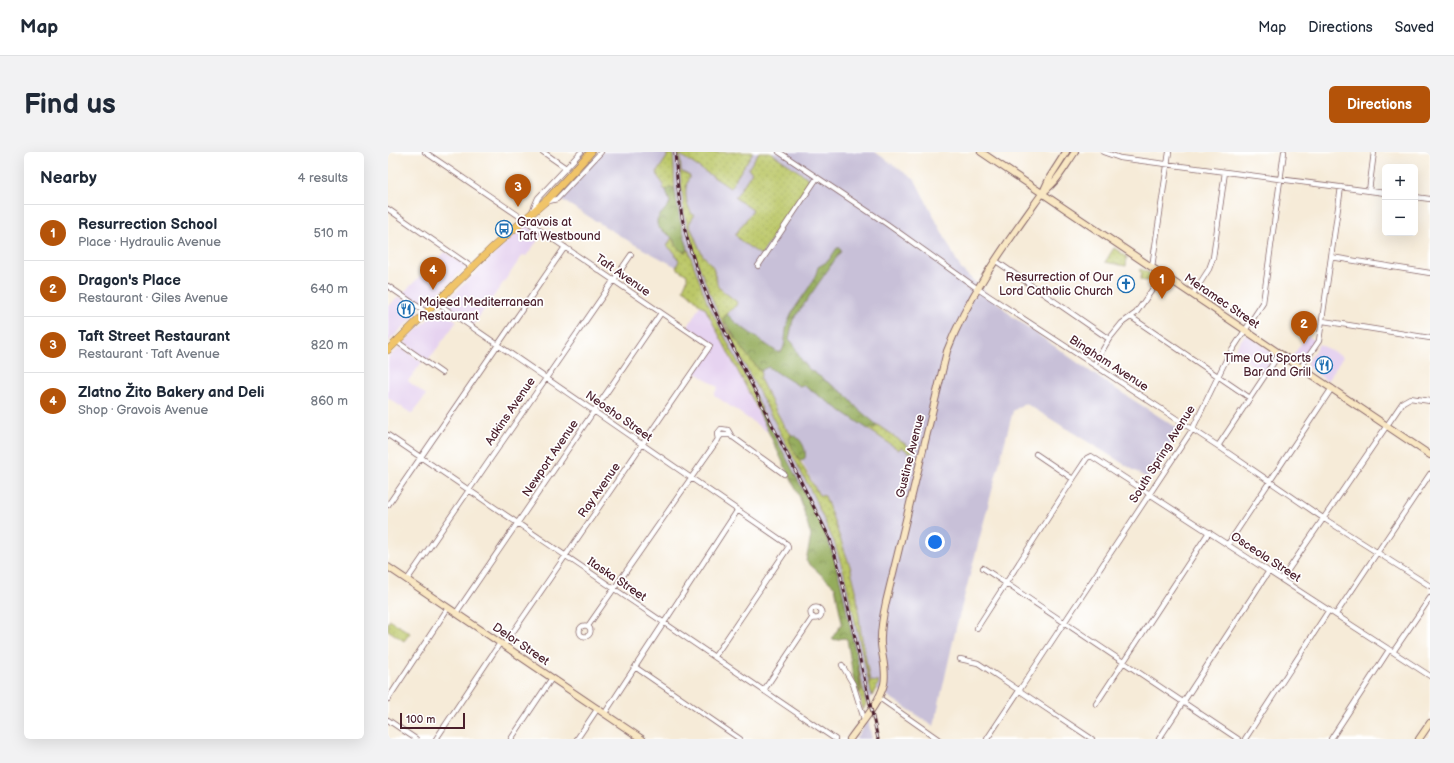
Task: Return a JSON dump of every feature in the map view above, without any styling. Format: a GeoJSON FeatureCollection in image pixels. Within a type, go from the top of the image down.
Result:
{"type":"FeatureCollection","features":[{"type":"Feature","properties":{"kind":"main road"},"geometry":{"type":"LineString","coordinates":[[388,350],[524,219],[543,203],[591,152]]}},
{"type":"Feature","properties":{"kind":"street","name":"Taft Avenue"},"geometry":{"type":"LineString","coordinates":[[425,152],[710,346]]}},
{"type":"Feature","properties":{"kind":"street"},"geometry":{"type":"LineString","coordinates":[[543,152],[566,168]]}},
{"type":"Feature","properties":{"kind":"street"},"geometry":{"type":"LineString","coordinates":[[532,213],[538,198],[581,152]]}},
{"type":"Feature","properties":{"kind":"street"},"geometry":{"type":"LineString","coordinates":[[543,203],[558,199],[600,152]]}},
{"type":"Feature","properties":{"kind":"street","name":"Bingham Avenue"},"geometry":{"type":"LineString","coordinates":[[779,152],[887,224],[978,289],[1218,446],[1323,518],[1430,586]]}},
{"type":"Feature","properties":{"kind":"street","name":"Gustine Avenue"},"geometry":{"type":"LineString","coordinates":[[1043,193],[1050,177],[1066,152]]}},
{"type":"Feature","properties":{"kind":"street","name":"Gustine Avenue"},"geometry":{"type":"LineString","coordinates":[[850,739],[878,697],[885,680],[881,644],[881,626],[947,351],[962,317],[996,261],[1043,193],[1055,181],[1075,152]]}},
{"type":"Feature","properties":{"kind":"street"},"geometry":{"type":"LineString","coordinates":[[1103,152],[1120,158],[1168,165],[1382,193]]}},
{"type":"Feature","properties":{"kind":"street"},"geometry":{"type":"LineString","coordinates":[[1152,267],[1169,152]]}},
{"type":"Feature","properties":{"kind":"street","name":"South Spring Avenue"},"geometry":{"type":"LineString","coordinates":[[987,739],[1192,430],[1226,358],[1261,307],[1265,297],[1284,152]]}},
{"type":"Feature","properties":{"kind":"street"},"geometry":{"type":"LineString","coordinates":[[1369,191],[1374,152]]}},
{"type":"Feature","properties":{"kind":"street","name":"Meramec Street"},"geometry":{"type":"LineString","coordinates":[[985,153],[1430,455]]}},
{"type":"Feature","properties":{"kind":"street"},"geometry":{"type":"LineString","coordinates":[[1193,294],[1209,269],[1213,258],[1225,172]]}},
{"type":"Feature","properties":{"kind":"street"},"geometry":{"type":"LineString","coordinates":[[758,266],[817,178]]}},
{"type":"Feature","properties":{"kind":"street"},"geometry":{"type":"LineString","coordinates":[[1301,367],[1319,341],[1341,187]]}},
{"type":"Feature","properties":{"kind":"street"},"geometry":{"type":"LineString","coordinates":[[1418,197],[1430,199]]}},
{"type":"Feature","properties":{"kind":"street"},"geometry":{"type":"LineString","coordinates":[[388,209],[473,268]]}},
{"type":"Feature","properties":{"kind":"street"},"geometry":{"type":"LineString","coordinates":[[388,505],[565,247]]}},
{"type":"Feature","properties":{"kind":"street","name":"Adkins Avenue"},"geometry":{"type":"LineString","coordinates":[[408,580],[631,255]]}},
{"type":"Feature","properties":{"kind":"street"},"geometry":{"type":"LineString","coordinates":[[1331,257],[1430,273]]}},
{"type":"Feature","properties":{"kind":"street"},"geometry":{"type":"LineString","coordinates":[[996,261],[1110,339]]}},
{"type":"Feature","properties":{"kind":"street"},"geometry":{"type":"LineString","coordinates":[[1094,365],[1122,323],[1136,313],[1163,274]]}},
{"type":"Feature","properties":{"kind":"street"},"geometry":{"type":"LineString","coordinates":[[388,286],[426,312]]}},
{"type":"Feature","properties":{"kind":"street","name":"Neosho Street"},"geometry":{"type":"LineString","coordinates":[[437,302],[737,511],[788,544],[715,656]]}},
{"type":"Feature","properties":{"kind":"street","name":"Newport Avenue"},"geometry":{"type":"LineString","coordinates":[[456,613],[661,314]]}},
{"type":"Feature","properties":{"kind":"street"},"geometry":{"type":"LineString","coordinates":[[1131,317],[1250,398]]}},
{"type":"Feature","properties":{"kind":"street"},"geometry":{"type":"LineString","coordinates":[[1323,321],[1430,338]]}},
{"type":"Feature","properties":{"kind":"street"},"geometry":{"type":"LineString","coordinates":[[396,342],[442,373]]}},
{"type":"Feature","properties":{"kind":"street","name":"Ray Avenue"},"geometry":{"type":"LineString","coordinates":[[436,739],[566,555],[710,346]]}},
{"type":"Feature","properties":{"kind":"street"},"geometry":{"type":"LineString","coordinates":[[1218,446],[1280,353]]}},
{"type":"Feature","properties":{"kind":"street"},"geometry":{"type":"LineString","coordinates":[[1228,544],[1332,388]]}},
{"type":"Feature","properties":{"kind":"street"},"geometry":{"type":"LineString","coordinates":[[1282,579],[1386,425],[1406,399],[1430,401]]}},
{"type":"Feature","properties":{"kind":"street"},"geometry":{"type":"LineString","coordinates":[[588,626],[690,478],[723,434],[727,434],[732,437],[784,474]]}},
{"type":"Feature","properties":{"kind":"street","name":"Itaska Street"},"geometry":{"type":"LineString","coordinates":[[388,435],[835,739]]}},
{"type":"Feature","properties":{"kind":"street"},"geometry":{"type":"LineString","coordinates":[[977,628],[1073,479],[1036,454]]}},
{"type":"Feature","properties":{"kind":"street","name":"Osceola Street"},"geometry":{"type":"LineString","coordinates":[[1073,479],[1090,456],[1430,676]]}},
{"type":"Feature","properties":{"kind":"street"},"geometry":{"type":"LineString","coordinates":[[1336,614],[1430,474]]}},
{"type":"Feature","properties":{"kind":"street"},"geometry":{"type":"LineString","coordinates":[[605,713],[663,622],[737,511]]}},
{"type":"Feature","properties":{"kind":"street"},"geometry":{"type":"LineString","coordinates":[[1096,704],[1209,532]]}},
{"type":"Feature","properties":{"kind":"street","name":"Delor Street"},"geometry":{"type":"LineString","coordinates":[[388,567],[642,739]]}},
{"type":"Feature","properties":{"kind":"street"},"geometry":{"type":"LineString","coordinates":[[983,568],[1238,739]]}},
{"type":"Feature","properties":{"kind":"street"},"geometry":{"type":"LineString","coordinates":[[1159,739],[1269,571]]}},
{"type":"Feature","properties":{"kind":"street"},"geometry":{"type":"LineString","coordinates":[[1331,739],[1391,651],[1430,598]]}},
{"type":"Feature","properties":{"kind":"street"},"geometry":{"type":"LineString","coordinates":[[388,698],[448,608]]}},
{"type":"Feature","properties":{"kind":"street"},"geometry":{"type":"LineString","coordinates":[[1245,739],[1329,610]]}},
{"type":"Feature","properties":{"kind":"street"},"geometry":{"type":"LineString","coordinates":[[764,690],[813,617]]}},
{"type":"Feature","properties":{"kind":"street"},"geometry":{"type":"LineString","coordinates":[[960,659],[978,663],[1092,739]]}},
{"type":"Feature","properties":{"kind":"street"},"geometry":{"type":"LineString","coordinates":[[842,665],[853,684],[864,719]]}},
{"type":"Feature","properties":{"kind":"street"},"geometry":{"type":"LineString","coordinates":[[635,668],[740,739]]}},
{"type":"Feature","properties":{"kind":"street"},"geometry":{"type":"LineString","coordinates":[[511,739],[552,678]]}},
{"type":"Feature","properties":{"kind":"street"},"geometry":{"type":"LineString","coordinates":[[878,697],[938,739]]}},
{"type":"Feature","properties":{"kind":"street"},"geometry":{"type":"LineString","coordinates":[[577,739],[598,708]]}},
{"type":"Feature","properties":{"kind":"street"},"geometry":{"type":"LineString","coordinates":[[388,720],[416,739]]}},
{"type":"Feature","properties":{"kind":"street"},"geometry":{"type":"LineString","coordinates":[[1419,739],[1430,723]]}},
{"type":"Feature","properties":{"kind":"shaded area"},"geometry":{"type":"Polygon","coordinates":[[[603,152],[875,152],[915,180],[961,269],[1013,317],[1108,384],[1179,429],[1179,432],[1148,479],[1025,403],[1013,411],[956,628],[934,726],[871,685],[861,633],[856,590],[850,566],[825,496],[819,495],[712,286],[705,282],[719,316],[811,491],[834,542],[844,573],[872,696],[866,704],[841,584],[826,535],[707,302],[697,278],[632,243],[560,199],[603,152]]]}},
{"type":"Feature","properties":{"kind":"shaded area"},"geometry":{"type":"Polygon","coordinates":[[[525,225],[542,235],[526,256],[523,255],[473,325],[446,306],[446,301],[525,225]]]}},
{"type":"Feature","properties":{"kind":"shaded area"},"geometry":{"type":"Polygon","coordinates":[[[445,252],[464,265],[465,268],[425,306],[403,293],[445,252]]]}},
{"type":"Feature","properties":{"kind":"shaded area"},"geometry":{"type":"Polygon","coordinates":[[[399,296],[418,309],[419,312],[388,342],[388,307],[399,296]]]}},
{"type":"Feature","properties":{"kind":"shaded area"},"geometry":{"type":"Polygon","coordinates":[[[700,305],[705,308],[769,433],[714,395],[718,387],[695,372],[714,345],[688,327],[700,305]]]}},
{"type":"Feature","properties":{"kind":"shaded area"},"geometry":{"type":"Polygon","coordinates":[[[438,310],[441,310],[457,321],[428,361],[404,342],[438,310]]]}},
{"type":"Feature","properties":{"kind":"shaded area"},"geometry":{"type":"Polygon","coordinates":[[[1248,335],[1275,355],[1264,373],[1233,352],[1244,336],[1248,335]]]}},
{"type":"Feature","properties":{"kind":"shaded area"},"geometry":{"type":"Polygon","coordinates":[[[1307,335],[1315,341],[1302,361],[1299,362],[1292,357],[1307,335]]]}},
{"type":"Feature","properties":{"kind":"shaded area"},"geometry":{"type":"Polygon","coordinates":[[[1319,344],[1343,357],[1327,381],[1306,365],[1319,344]]]}},
{"type":"Feature","properties":{"kind":"shaded area"},"geometry":{"type":"Polygon","coordinates":[[[400,347],[422,362],[408,381],[426,395],[412,414],[388,398],[388,357],[400,347]]]}},
{"type":"Feature","properties":{"kind":"shaded area"},"geometry":{"type":"Polygon","coordinates":[[[868,720],[872,739],[855,739],[868,720]]]}},
{"type":"Feature","properties":{"kind":"green space"},"geometry":{"type":"Polygon","coordinates":[[[667,152],[673,152],[675,191],[674,188],[668,188],[666,190],[663,188],[664,185],[658,177],[657,172],[667,157],[667,152]]]}},
{"type":"Feature","properties":{"kind":"green space"},"geometry":{"type":"Polygon","coordinates":[[[678,152],[753,152],[730,188],[680,155],[681,171],[690,176],[686,186],[686,197],[691,212],[694,216],[689,224],[702,254],[713,267],[718,287],[737,302],[736,306],[725,315],[725,325],[760,371],[762,371],[760,379],[784,426],[792,435],[790,436],[798,458],[819,495],[825,496],[850,566],[856,590],[861,633],[870,681],[879,682],[872,696],[844,573],[834,542],[811,491],[719,316],[696,259],[684,213],[678,152]]]}},
{"type":"Feature","properties":{"kind":"green space"},"geometry":{"type":"Polygon","coordinates":[[[759,152],[770,152],[811,180],[761,255],[742,242],[735,235],[753,210],[735,198],[752,172],[748,169],[759,152]]]}},
{"type":"Feature","properties":{"kind":"green space"},"geometry":{"type":"Polygon","coordinates":[[[669,187],[674,188],[675,191],[680,220],[688,249],[686,252],[680,250],[673,239],[660,229],[657,224],[659,216],[670,203],[666,190],[669,187]]]}},
{"type":"Feature","properties":{"kind":"green space"},"geometry":{"type":"Polygon","coordinates":[[[672,237],[675,245],[686,252],[688,249],[707,302],[762,409],[760,408],[758,410],[705,308],[683,289],[687,280],[687,275],[676,268],[679,260],[675,253],[667,246],[672,237]]]}},
{"type":"Feature","properties":{"kind":"green space"},"geometry":{"type":"Polygon","coordinates":[[[837,248],[840,248],[841,251],[793,320],[789,339],[793,343],[800,358],[809,369],[846,395],[858,409],[876,424],[876,427],[868,429],[803,385],[799,386],[768,367],[760,371],[746,354],[723,319],[727,314],[736,323],[777,352],[781,352],[784,346],[787,326],[791,315],[813,281],[818,267],[828,261],[837,248]]]}},
{"type":"Feature","properties":{"kind":"green space"},"geometry":{"type":"Polygon","coordinates":[[[1114,248],[1127,257],[1126,266],[1105,262],[1114,248]]]}},
{"type":"Feature","properties":{"kind":"green space"},"geometry":{"type":"Polygon","coordinates":[[[1141,269],[1153,275],[1153,278],[1146,281],[1140,280],[1142,274],[1139,270],[1141,269]]]}},
{"type":"Feature","properties":{"kind":"green space"},"geometry":{"type":"Polygon","coordinates":[[[760,408],[819,520],[832,551],[841,584],[858,664],[860,693],[854,682],[847,639],[844,638],[834,640],[832,638],[842,623],[835,587],[806,561],[811,536],[800,498],[758,410],[760,408]]]}},
{"type":"Feature","properties":{"kind":"green space"},"geometry":{"type":"Polygon","coordinates":[[[876,424],[911,448],[914,452],[909,452],[901,447],[899,450],[868,429],[876,427],[876,424]]]}},
{"type":"Feature","properties":{"kind":"green space"},"geometry":{"type":"Polygon","coordinates":[[[792,435],[801,441],[804,448],[805,458],[801,461],[791,444],[789,438],[792,435]]]}},
{"type":"Feature","properties":{"kind":"green space"},"geometry":{"type":"Polygon","coordinates":[[[390,620],[410,633],[404,641],[388,630],[388,623],[390,620]]]}},
{"type":"Feature","properties":{"kind":"green space"},"geometry":{"type":"Polygon","coordinates":[[[858,664],[866,704],[863,710],[859,693],[861,690],[858,664]]]}},
{"type":"Feature","properties":{"kind":"railway"},"geometry":{"type":"LineString","coordinates":[[675,152],[680,208],[686,236],[705,291],[830,539],[840,572],[878,739]]}},
{"type":"Feature","properties":{"kind":"place","name":"Taft Street Restaurant"},"geometry":{"type":"Point","coordinates":[518,207]}},
{"type":"Feature","properties":{"kind":"place","name":"Gravois at Taft Westbound"},"geometry":{"type":"Point","coordinates":[504,229]}},
{"type":"Feature","properties":{"kind":"place","name":"Resurrection of Our Lord Catholic Church"},"geometry":{"type":"Point","coordinates":[1126,284]}},
{"type":"Feature","properties":{"kind":"place","name":"Zlatno Žito Bakery and Deli"},"geometry":{"type":"Point","coordinates":[433,290]}},
{"type":"Feature","properties":{"kind":"place","name":"Resurrection School"},"geometry":{"type":"Point","coordinates":[1162,299]}},
{"type":"Feature","properties":{"kind":"place","name":"Majeed Mediterranean Restaurant"},"geometry":{"type":"Point","coordinates":[406,309]}},
{"type":"Feature","properties":{"kind":"place","name":"Dragon's Place"},"geometry":{"type":"Point","coordinates":[1304,344]}},
{"type":"Feature","properties":{"kind":"place","name":"Time Out Sports Bar and Grill"},"geometry":{"type":"Point","coordinates":[1324,365]}}]}
